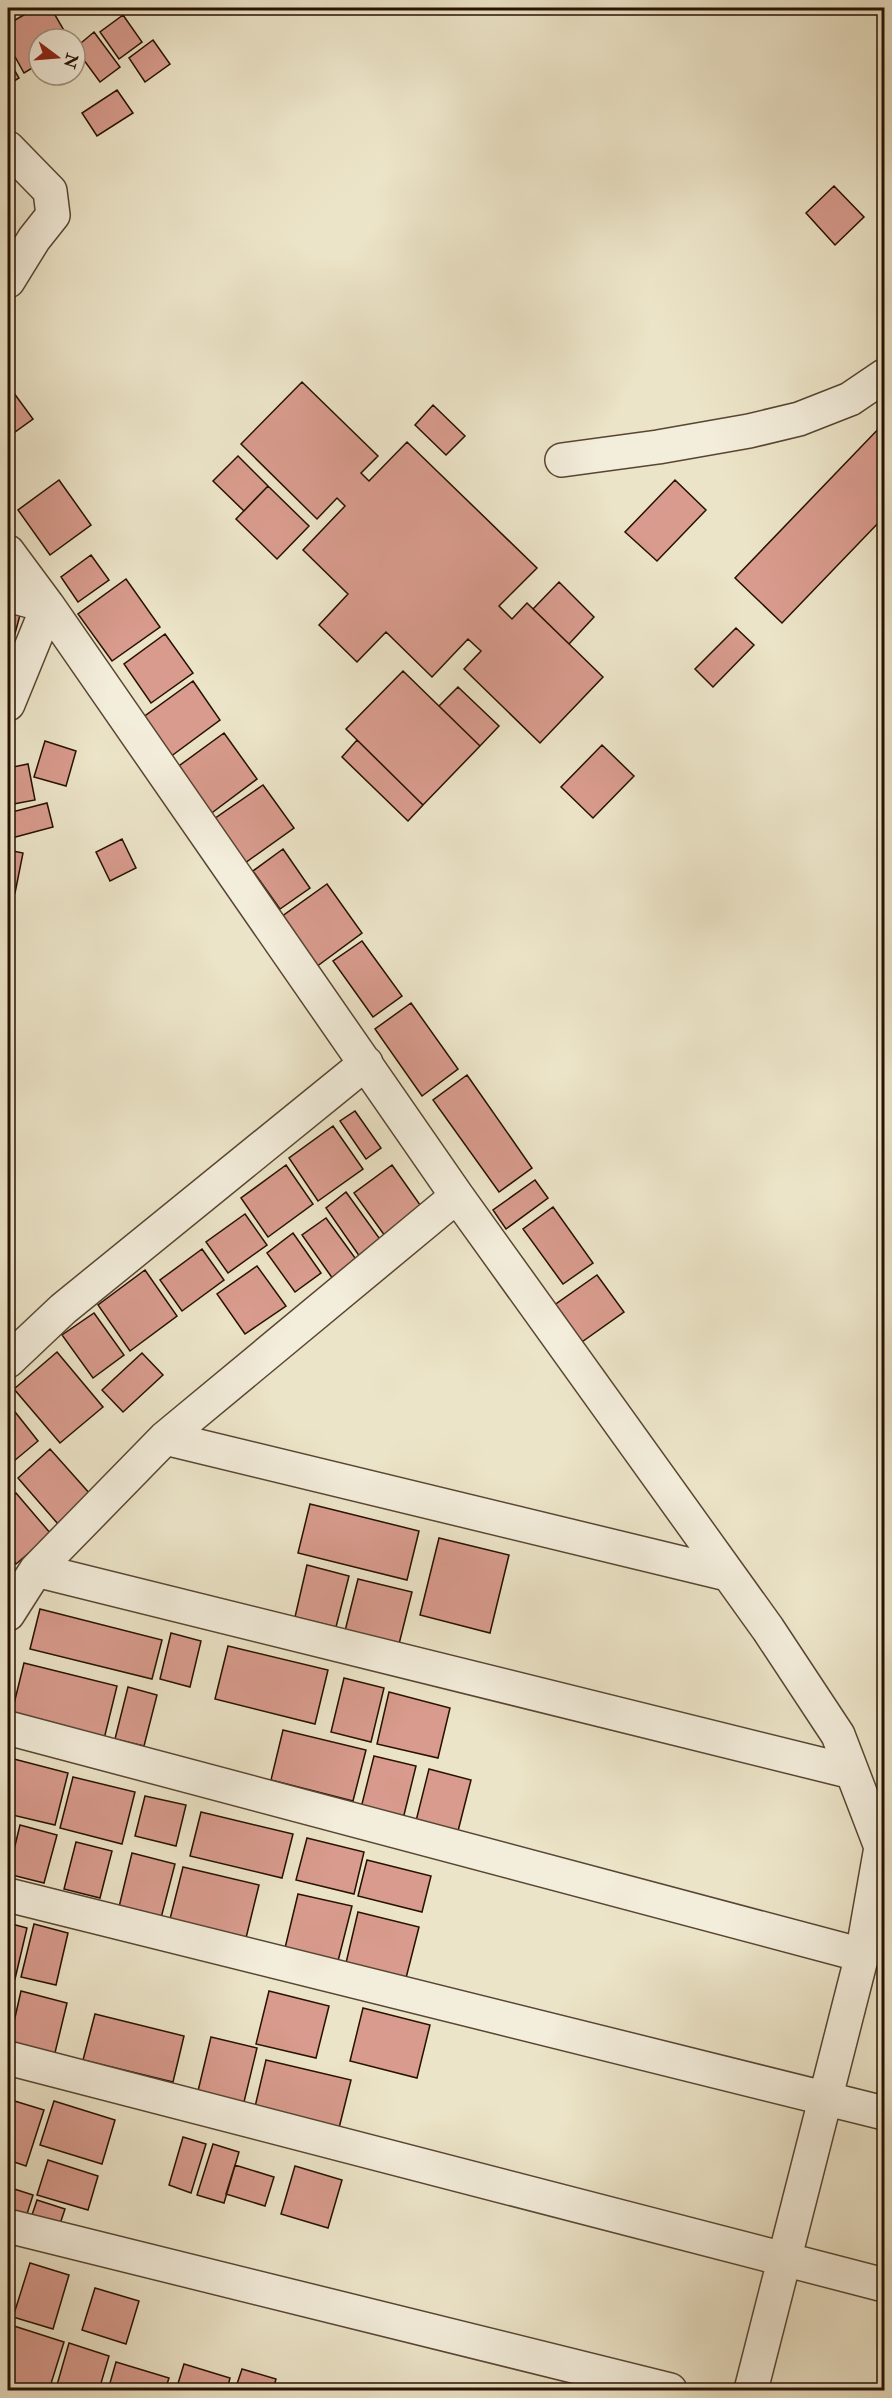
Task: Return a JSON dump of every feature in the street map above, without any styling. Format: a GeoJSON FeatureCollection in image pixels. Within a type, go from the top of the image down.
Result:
{"type":"FeatureCollection","features":[{"type":"Feature","properties":{"kind":"street"},"geometry":{"type":"LineString","coordinates":[[8,148],[50,191],[53,215],[34,239],[8,281]]}},
{"type":"Feature","properties":{"kind":"street"},"geometry":{"type":"LineString","coordinates":[[562,460],[669,445],[799,419],[849,399],[885,376]]}},
{"type":"Feature","properties":{"kind":"street"},"geometry":{"type":"LineString","coordinates":[[8,552],[48,606],[457,1196],[768,1629],[838,1735],[883,1849],[862,1955],[751,2391]]}},
{"type":"Feature","properties":{"kind":"street"},"geometry":{"type":"LineString","coordinates":[[8,595],[48,606]]}},
{"type":"Feature","properties":{"kind":"street"},"geometry":{"type":"LineString","coordinates":[[8,704],[48,606]]}},
{"type":"Feature","properties":{"kind":"street"},"geometry":{"type":"LineString","coordinates":[[8,1361],[73,1301],[366,1063]]}},
{"type":"Feature","properties":{"kind":"street"},"geometry":{"type":"LineString","coordinates":[[8,1614],[36,1570],[165,1438],[457,1196]]}},
{"type":"Feature","properties":{"kind":"street"},"geometry":{"type":"LineString","coordinates":[[165,1438],[727,1574]]}},
{"type":"Feature","properties":{"kind":"street"},"geometry":{"type":"LineString","coordinates":[[36,1570],[852,1772]]}},
{"type":"Feature","properties":{"kind":"street"},"geometry":{"type":"LineString","coordinates":[[8,1728],[862,1955]]}},
{"type":"Feature","properties":{"kind":"street"},"geometry":{"type":"LineString","coordinates":[[8,1895],[885,2113]]}},
{"type":"Feature","properties":{"kind":"street"},"geometry":{"type":"LineString","coordinates":[[8,2058],[885,2285]]}},
{"type":"Feature","properties":{"kind":"street"},"geometry":{"type":"LineString","coordinates":[[8,2226],[670,2391]]}},
{"type":"Feature","properties":{"kind":"building"},"geometry":{"type":"Polygon","coordinates":[[[36,8],[51,8],[62,27],[27,27],[27,71],[24,73],[8,44],[8,24],[36,8]]]}},
{"type":"Feature","properties":{"kind":"building"},"geometry":{"type":"Polygon","coordinates":[[[123,15],[142,42],[119,59],[100,32],[123,15]]]}},
{"type":"Feature","properties":{"kind":"building"},"geometry":{"type":"Polygon","coordinates":[[[94,32],[120,67],[100,82],[87,64],[87,38],[94,32]]]}},
{"type":"Feature","properties":{"kind":"building"},"geometry":{"type":"Polygon","coordinates":[[[153,40],[170,64],[145,82],[129,58],[153,40]]]}},
{"type":"Feature","properties":{"kind":"building"},"geometry":{"type":"Polygon","coordinates":[[[8,59],[19,78],[8,85],[8,59]]]}},
{"type":"Feature","properties":{"kind":"building"},"geometry":{"type":"Polygon","coordinates":[[[117,90],[133,113],[97,136],[82,113],[117,90]]]}},
{"type":"Feature","properties":{"kind":"building"},"geometry":{"type":"Polygon","coordinates":[[[834,186],[864,217],[835,245],[806,213],[834,186]]]}},
{"type":"Feature","properties":{"kind":"building"},"geometry":{"type":"Polygon","coordinates":[[[302,382],[378,456],[361,473],[369,481],[407,442],[537,568],[499,606],[512,619],[527,603],[603,677],[540,743],[464,669],[481,651],[468,639],[432,677],[386,632],[357,662],[319,625],[348,594],[303,550],[345,506],[337,498],[317,519],[241,444],[302,382]]]}},
{"type":"Feature","properties":{"kind":"building"},"geometry":{"type":"Polygon","coordinates":[[[8,385],[33,419],[8,437],[8,385]]]}},
{"type":"Feature","properties":{"kind":"building"},"geometry":{"type":"Polygon","coordinates":[[[433,405],[465,436],[446,455],[415,425],[433,405]]]}},
{"type":"Feature","properties":{"kind":"building"},"geometry":{"type":"Polygon","coordinates":[[[884,423],[884,517],[782,623],[735,578],[884,423]]]}},
{"type":"Feature","properties":{"kind":"building"},"geometry":{"type":"Polygon","coordinates":[[[238,456],[268,486],[244,511],[213,481],[238,456]]]}},
{"type":"Feature","properties":{"kind":"building"},"geometry":{"type":"Polygon","coordinates":[[[59,480],[91,525],[50,555],[18,510],[59,480]]]}},
{"type":"Feature","properties":{"kind":"building"},"geometry":{"type":"Polygon","coordinates":[[[675,480],[706,510],[657,561],[625,532],[675,480]]]}},
{"type":"Feature","properties":{"kind":"building"},"geometry":{"type":"Polygon","coordinates":[[[268,486],[309,526],[277,559],[236,519],[268,486]]]}},
{"type":"Feature","properties":{"kind":"building"},"geometry":{"type":"Polygon","coordinates":[[[91,555],[109,580],[78,602],[61,577],[91,555]]]}},
{"type":"Feature","properties":{"kind":"building"},"geometry":{"type":"Polygon","coordinates":[[[126,579],[160,627],[112,661],[78,614],[126,579]]]}},
{"type":"Feature","properties":{"kind":"building"},"geometry":{"type":"Polygon","coordinates":[[[559,582],[594,617],[569,644],[533,609],[559,582]]]}},
{"type":"Feature","properties":{"kind":"building"},"geometry":{"type":"Polygon","coordinates":[[[8,612],[20,615],[8,659],[8,612]]]}},
{"type":"Feature","properties":{"kind":"building"},"geometry":{"type":"Polygon","coordinates":[[[736,628],[754,645],[713,687],[695,669],[736,628]]]}},
{"type":"Feature","properties":{"kind":"building"},"geometry":{"type":"Polygon","coordinates":[[[165,634],[193,673],[151,703],[124,664],[165,634]]]}},
{"type":"Feature","properties":{"kind":"building"},"geometry":{"type":"Polygon","coordinates":[[[403,671],[480,746],[423,805],[346,729],[403,671]]]}},
{"type":"Feature","properties":{"kind":"building"},"geometry":{"type":"Polygon","coordinates":[[[193,681],[220,720],[170,757],[142,718],[193,681]]]}},
{"type":"Feature","properties":{"kind":"building"},"geometry":{"type":"Polygon","coordinates":[[[458,687],[499,726],[480,746],[439,706],[458,687]]]}},
{"type":"Feature","properties":{"kind":"building"},"geometry":{"type":"Polygon","coordinates":[[[224,733],[257,779],[209,815],[176,768],[224,733]]]}},
{"type":"Feature","properties":{"kind":"building"},"geometry":{"type":"Polygon","coordinates":[[[357,740],[423,805],[408,821],[342,757],[357,740]]]}},
{"type":"Feature","properties":{"kind":"building"},"geometry":{"type":"Polygon","coordinates":[[[45,741],[76,751],[66,786],[34,777],[45,741]]]}},
{"type":"Feature","properties":{"kind":"building"},"geometry":{"type":"Polygon","coordinates":[[[602,745],[634,776],[593,818],[561,787],[602,745]]]}},
{"type":"Feature","properties":{"kind":"building"},"geometry":{"type":"Polygon","coordinates":[[[28,764],[35,800],[8,805],[8,768],[28,764]]]}},
{"type":"Feature","properties":{"kind":"building"},"geometry":{"type":"Polygon","coordinates":[[[263,785],[294,828],[245,863],[214,819],[263,785]]]}},
{"type":"Feature","properties":{"kind":"building"},"geometry":{"type":"Polygon","coordinates":[[[47,803],[53,827],[8,839],[8,813],[47,803]]]}},
{"type":"Feature","properties":{"kind":"building"},"geometry":{"type":"Polygon","coordinates":[[[122,839],[136,868],[110,881],[96,852],[122,839]]]}},
{"type":"Feature","properties":{"kind":"building"},"geometry":{"type":"Polygon","coordinates":[[[283,849],[310,888],[280,909],[253,871],[283,849]]]}},
{"type":"Feature","properties":{"kind":"building"},"geometry":{"type":"Polygon","coordinates":[[[8,850],[23,853],[15,893],[8,891],[8,850]]]}},
{"type":"Feature","properties":{"kind":"building"},"geometry":{"type":"Polygon","coordinates":[[[327,884],[362,933],[316,967],[281,917],[327,884]]]}},
{"type":"Feature","properties":{"kind":"building"},"geometry":{"type":"Polygon","coordinates":[[[362,941],[402,996],[373,1017],[333,961],[362,941]]]}},
{"type":"Feature","properties":{"kind":"building"},"geometry":{"type":"Polygon","coordinates":[[[411,1003],[458,1069],[422,1096],[375,1029],[411,1003]]]}},
{"type":"Feature","properties":{"kind":"building"},"geometry":{"type":"Polygon","coordinates":[[[467,1075],[532,1168],[499,1192],[433,1100],[467,1075]]]}},
{"type":"Feature","properties":{"kind":"building"},"geometry":{"type":"Polygon","coordinates":[[[355,1111],[381,1148],[366,1159],[340,1121],[355,1111]]]}},
{"type":"Feature","properties":{"kind":"building"},"geometry":{"type":"Polygon","coordinates":[[[333,1126],[363,1169],[318,1201],[289,1158],[333,1126]]]}},
{"type":"Feature","properties":{"kind":"building"},"geometry":{"type":"Polygon","coordinates":[[[286,1165],[313,1204],[268,1237],[241,1198],[286,1165]]]}},
{"type":"Feature","properties":{"kind":"building"},"geometry":{"type":"Polygon","coordinates":[[[392,1165],[423,1209],[385,1236],[354,1193],[392,1165]]]}},
{"type":"Feature","properties":{"kind":"building"},"geometry":{"type":"Polygon","coordinates":[[[535,1180],[548,1198],[506,1229],[493,1210],[535,1180]]]}},
{"type":"Feature","properties":{"kind":"building"},"geometry":{"type":"Polygon","coordinates":[[[346,1192],[382,1242],[360,1257],[326,1208],[346,1192]]]}},
{"type":"Feature","properties":{"kind":"building"},"geometry":{"type":"Polygon","coordinates":[[[553,1207],[593,1263],[563,1284],[523,1229],[553,1207]]]}},
{"type":"Feature","properties":{"kind":"building"},"geometry":{"type":"Polygon","coordinates":[[[245,1214],[267,1245],[228,1273],[206,1242],[245,1214]]]}},
{"type":"Feature","properties":{"kind":"building"},"geometry":{"type":"Polygon","coordinates":[[[326,1218],[358,1262],[333,1279],[302,1235],[326,1218]]]}},
{"type":"Feature","properties":{"kind":"building"},"geometry":{"type":"Polygon","coordinates":[[[293,1233],[321,1273],[295,1292],[267,1253],[293,1233]]]}},
{"type":"Feature","properties":{"kind":"building"},"geometry":{"type":"Polygon","coordinates":[[[202,1249],[224,1280],[182,1311],[160,1280],[202,1249]]]}},
{"type":"Feature","properties":{"kind":"building"},"geometry":{"type":"Polygon","coordinates":[[[257,1266],[286,1306],[245,1334],[217,1294],[257,1266]]]}},
{"type":"Feature","properties":{"kind":"building"},"geometry":{"type":"Polygon","coordinates":[[[145,1270],[177,1316],[130,1351],[98,1305],[145,1270]]]}},
{"type":"Feature","properties":{"kind":"building"},"geometry":{"type":"Polygon","coordinates":[[[597,1275],[624,1312],[579,1344],[553,1306],[597,1275]]]}},
{"type":"Feature","properties":{"kind":"building"},"geometry":{"type":"Polygon","coordinates":[[[94,1313],[124,1355],[93,1378],[62,1335],[94,1313]]]}},
{"type":"Feature","properties":{"kind":"building"},"geometry":{"type":"Polygon","coordinates":[[[57,1352],[103,1407],[60,1443],[14,1389],[57,1352]]]}},
{"type":"Feature","properties":{"kind":"building"},"geometry":{"type":"Polygon","coordinates":[[[142,1353],[163,1375],[123,1412],[102,1390],[142,1353]]]}},
{"type":"Feature","properties":{"kind":"building"},"geometry":{"type":"Polygon","coordinates":[[[8,1403],[38,1441],[8,1466],[8,1403]]]}},
{"type":"Feature","properties":{"kind":"building"},"geometry":{"type":"Polygon","coordinates":[[[50,1449],[91,1495],[58,1524],[18,1478],[50,1449]]]}},
{"type":"Feature","properties":{"kind":"building"},"geometry":{"type":"Polygon","coordinates":[[[16,1493],[51,1534],[16,1564],[8,1554],[8,1500],[16,1493]]]}},
{"type":"Feature","properties":{"kind":"building"},"geometry":{"type":"Polygon","coordinates":[[[310,1504],[419,1531],[407,1580],[298,1553],[310,1504]]]}},
{"type":"Feature","properties":{"kind":"building"},"geometry":{"type":"Polygon","coordinates":[[[439,1538],[509,1555],[490,1633],[420,1615],[439,1538]]]}},
{"type":"Feature","properties":{"kind":"building"},"geometry":{"type":"Polygon","coordinates":[[[307,1565],[349,1576],[336,1627],[295,1617],[307,1565]]]}},
{"type":"Feature","properties":{"kind":"building"},"geometry":{"type":"Polygon","coordinates":[[[8,1568],[17,1577],[8,1586],[8,1568]]]}},
{"type":"Feature","properties":{"kind":"building"},"geometry":{"type":"Polygon","coordinates":[[[358,1579],[412,1592],[399,1644],[345,1631],[358,1579]]]}},
{"type":"Feature","properties":{"kind":"building"},"geometry":{"type":"Polygon","coordinates":[[[40,1609],[162,1640],[152,1679],[30,1649],[40,1609]]]}},
{"type":"Feature","properties":{"kind":"building"},"geometry":{"type":"Polygon","coordinates":[[[171,1633],[201,1641],[190,1687],[160,1679],[171,1633]]]}},
{"type":"Feature","properties":{"kind":"building"},"geometry":{"type":"Polygon","coordinates":[[[228,1646],[328,1670],[315,1724],[215,1699],[228,1646]]]}},
{"type":"Feature","properties":{"kind":"building"},"geometry":{"type":"Polygon","coordinates":[[[24,1663],[117,1686],[104,1739],[11,1716],[24,1663]]]}},
{"type":"Feature","properties":{"kind":"building"},"geometry":{"type":"Polygon","coordinates":[[[344,1678],[384,1688],[371,1742],[331,1732],[344,1678]]]}},
{"type":"Feature","properties":{"kind":"building"},"geometry":{"type":"Polygon","coordinates":[[[128,1687],[157,1695],[144,1746],[115,1739],[128,1687]]]}},
{"type":"Feature","properties":{"kind":"building"},"geometry":{"type":"Polygon","coordinates":[[[389,1692],[450,1708],[438,1758],[377,1744],[389,1692]]]}},
{"type":"Feature","properties":{"kind":"building"},"geometry":{"type":"Polygon","coordinates":[[[283,1730],[366,1750],[353,1801],[271,1780],[283,1730]]]}},
{"type":"Feature","properties":{"kind":"building"},"geometry":{"type":"Polygon","coordinates":[[[374,1756],[416,1766],[403,1819],[361,1808],[374,1756]]]}},
{"type":"Feature","properties":{"kind":"building"},"geometry":{"type":"Polygon","coordinates":[[[10,1758],[68,1773],[55,1825],[8,1814],[10,1758]]]}},
{"type":"Feature","properties":{"kind":"building"},"geometry":{"type":"Polygon","coordinates":[[[429,1769],[471,1780],[458,1831],[416,1821],[429,1769]]]}},
{"type":"Feature","properties":{"kind":"building"},"geometry":{"type":"Polygon","coordinates":[[[73,1777],[135,1792],[122,1844],[60,1828],[73,1777]]]}},
{"type":"Feature","properties":{"kind":"building"},"geometry":{"type":"Polygon","coordinates":[[[145,1796],[186,1805],[176,1846],[135,1836],[145,1796]]]}},
{"type":"Feature","properties":{"kind":"building"},"geometry":{"type":"Polygon","coordinates":[[[201,1812],[293,1834],[282,1878],[190,1856],[201,1812]]]}},
{"type":"Feature","properties":{"kind":"building"},"geometry":{"type":"Polygon","coordinates":[[[20,1825],[57,1835],[44,1883],[8,1874],[20,1825]]]}},
{"type":"Feature","properties":{"kind":"building"},"geometry":{"type":"Polygon","coordinates":[[[307,1838],[364,1852],[354,1894],[296,1880],[307,1838]]]}},
{"type":"Feature","properties":{"kind":"building"},"geometry":{"type":"Polygon","coordinates":[[[76,1842],[112,1851],[100,1898],[64,1889],[76,1842]]]}},
{"type":"Feature","properties":{"kind":"building"},"geometry":{"type":"Polygon","coordinates":[[[132,1853],[175,1864],[161,1918],[119,1907],[132,1853]]]}},
{"type":"Feature","properties":{"kind":"building"},"geometry":{"type":"Polygon","coordinates":[[[367,1860],[431,1876],[422,1912],[358,1896],[367,1860]]]}},
{"type":"Feature","properties":{"kind":"building"},"geometry":{"type":"Polygon","coordinates":[[[183,1867],[259,1885],[245,1942],[169,1923],[183,1867]]]}},
{"type":"Feature","properties":{"kind":"building"},"geometry":{"type":"Polygon","coordinates":[[[298,1894],[352,1906],[338,1961],[285,1948],[298,1894]]]}},
{"type":"Feature","properties":{"kind":"building"},"geometry":{"type":"Polygon","coordinates":[[[358,1912],[419,1927],[406,1978],[346,1963],[358,1912]]]}},
{"type":"Feature","properties":{"kind":"building"},"geometry":{"type":"Polygon","coordinates":[[[8,1923],[27,1928],[15,1979],[8,1977],[8,1923]]]}},
{"type":"Feature","properties":{"kind":"building"},"geometry":{"type":"Polygon","coordinates":[[[34,1924],[68,1933],[56,1985],[21,1977],[34,1924]]]}},
{"type":"Feature","properties":{"kind":"building"},"geometry":{"type":"Polygon","coordinates":[[[21,1991],[67,2003],[53,2061],[8,2048],[21,1991]]]}},
{"type":"Feature","properties":{"kind":"building"},"geometry":{"type":"Polygon","coordinates":[[[269,1991],[329,2006],[316,2058],[256,2044],[269,1991]]]}},
{"type":"Feature","properties":{"kind":"building"},"geometry":{"type":"Polygon","coordinates":[[[363,2008],[430,2025],[417,2078],[350,2061],[363,2008]]]}},
{"type":"Feature","properties":{"kind":"building"},"geometry":{"type":"Polygon","coordinates":[[[95,2014],[184,2036],[173,2082],[83,2060],[95,2014]]]}},
{"type":"Feature","properties":{"kind":"building"},"geometry":{"type":"Polygon","coordinates":[[[211,2037],[257,2048],[244,2102],[198,2091],[211,2037]]]}},
{"type":"Feature","properties":{"kind":"building"},"geometry":{"type":"Polygon","coordinates":[[[266,2060],[351,2080],[338,2132],[254,2111],[266,2060]]]}},
{"type":"Feature","properties":{"kind":"building"},"geometry":{"type":"Polygon","coordinates":[[[8,2099],[44,2110],[26,2166],[8,2160],[8,2099]]]}},
{"type":"Feature","properties":{"kind":"building"},"geometry":{"type":"Polygon","coordinates":[[[54,2101],[115,2120],[102,2164],[40,2145],[54,2101]]]}},
{"type":"Feature","properties":{"kind":"building"},"geometry":{"type":"Polygon","coordinates":[[[183,2137],[206,2144],[191,2193],[169,2185],[183,2137]]]}},
{"type":"Feature","properties":{"kind":"building"},"geometry":{"type":"Polygon","coordinates":[[[213,2144],[239,2152],[224,2203],[197,2195],[213,2144]]]}},
{"type":"Feature","properties":{"kind":"building"},"geometry":{"type":"Polygon","coordinates":[[[48,2160],[98,2176],[88,2210],[37,2195],[48,2160]]]}},
{"type":"Feature","properties":{"kind":"building"},"geometry":{"type":"Polygon","coordinates":[[[235,2165],[274,2177],[265,2206],[226,2194],[235,2165]]]}},
{"type":"Feature","properties":{"kind":"building"},"geometry":{"type":"Polygon","coordinates":[[[295,2166],[342,2180],[328,2228],[281,2214],[295,2166]]]}},
{"type":"Feature","properties":{"kind":"building"},"geometry":{"type":"Polygon","coordinates":[[[8,2187],[33,2195],[26,2217],[8,2211],[8,2187]]]}},
{"type":"Feature","properties":{"kind":"building"},"geometry":{"type":"Polygon","coordinates":[[[37,2200],[65,2209],[58,2230],[30,2221],[37,2200]]]}},
{"type":"Feature","properties":{"kind":"building"},"geometry":{"type":"Polygon","coordinates":[[[30,2263],[69,2275],[53,2329],[13,2317],[30,2263]]]}},
{"type":"Feature","properties":{"kind":"building"},"geometry":{"type":"Polygon","coordinates":[[[95,2288],[139,2301],[126,2344],[82,2330],[95,2288]]]}},
{"type":"Feature","properties":{"kind":"building"},"geometry":{"type":"Polygon","coordinates":[[[14,2326],[64,2342],[49,2390],[24,2390],[8,2385],[8,2348],[14,2326]]]}},
{"type":"Feature","properties":{"kind":"building"},"geometry":{"type":"Polygon","coordinates":[[[69,2343],[109,2356],[99,2390],[73,2390],[57,2385],[69,2343]]]}},
{"type":"Feature","properties":{"kind":"building"},"geometry":{"type":"Polygon","coordinates":[[[116,2362],[169,2378],[165,2390],[108,2390],[116,2362]]]}},
{"type":"Feature","properties":{"kind":"building"},"geometry":{"type":"Polygon","coordinates":[[[184,2364],[230,2378],[227,2390],[176,2390],[184,2364]]]}},
{"type":"Feature","properties":{"kind":"building"},"geometry":{"type":"Polygon","coordinates":[[[242,2369],[276,2379],[273,2390],[235,2390],[242,2369]]]}}]}
